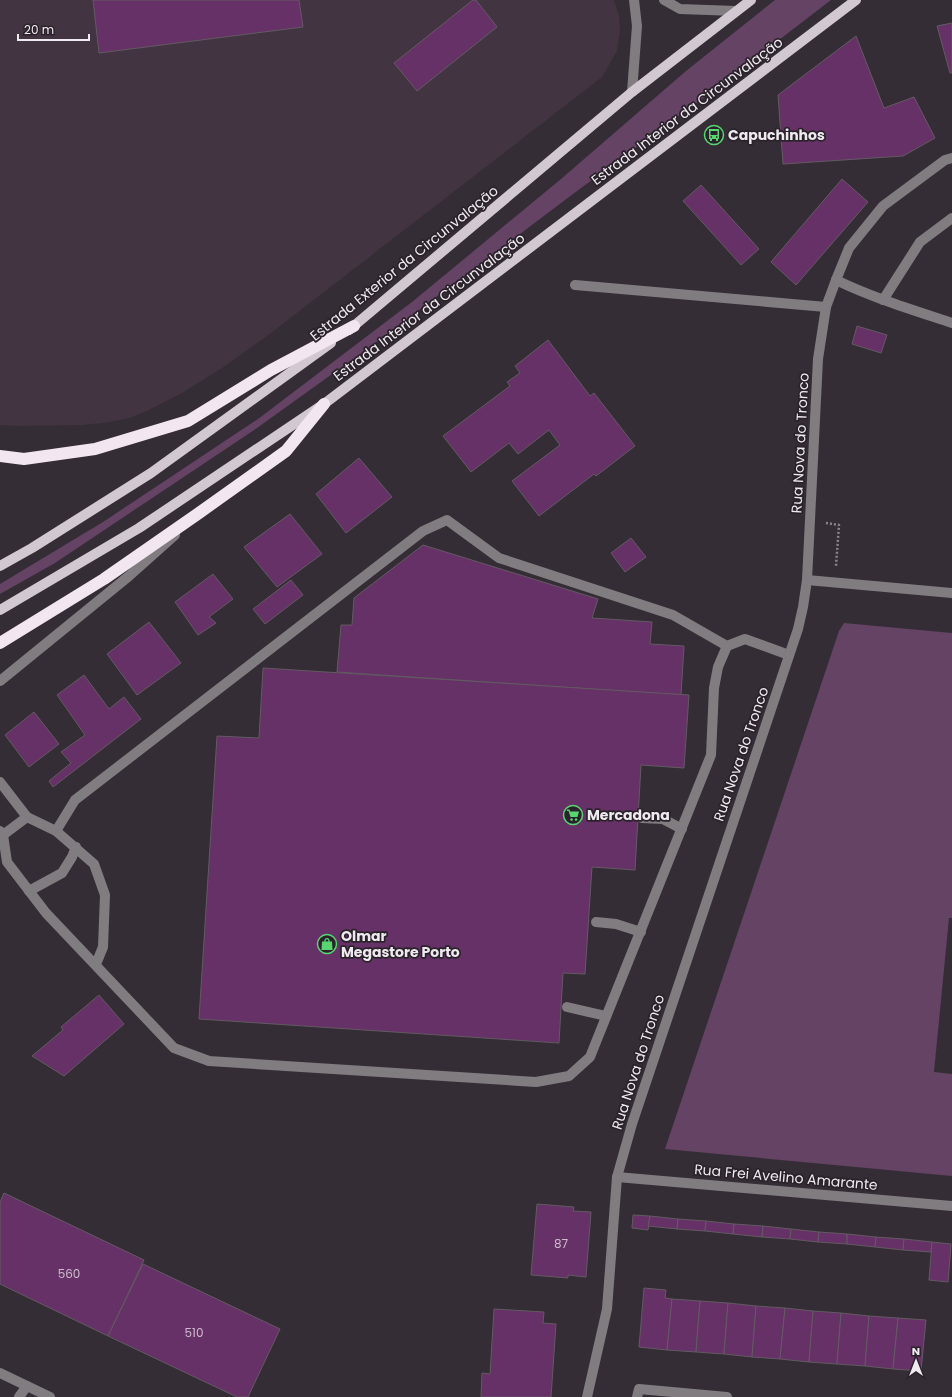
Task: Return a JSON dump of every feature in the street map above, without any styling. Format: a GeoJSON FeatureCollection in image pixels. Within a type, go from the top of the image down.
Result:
{"type":"FeatureCollection","features":[{"type":"Feature","properties":{"kind":"highway"},"geometry":{"type":"LineString","coordinates":[[0,456],[24,459],[95,449],[188,421],[271,370],[354,326]]}},
{"type":"Feature","properties":{"kind":"highway"},"geometry":{"type":"LineString","coordinates":[[0,643],[104,579],[286,451],[324,404]]}},
{"type":"Feature","properties":{"kind":"main road","name":"Estrada Exterior da Circunvalação"},"geometry":{"type":"LineString","coordinates":[[0,566],[32,548],[151,473],[354,326],[632,92],[736,10],[751,0]]}},
{"type":"Feature","properties":{"kind":"main road","name":"Estrada Interior da Circunvalação"},"geometry":{"type":"LineString","coordinates":[[0,610],[139,528],[324,404],[856,0]]}},
{"type":"Feature","properties":{"kind":"street"},"geometry":{"type":"LineString","coordinates":[[632,92],[637,26],[634,0]]}},
{"type":"Feature","properties":{"kind":"street"},"geometry":{"type":"LineString","coordinates":[[664,0],[680,9],[736,10]]}},
{"type":"Feature","properties":{"kind":"street","name":"Rua Nova do Tronco"},"geometry":{"type":"LineString","coordinates":[[587,1397],[607,1309],[617,1177],[632,1124],[798,630],[807,580],[818,358],[826,307],[850,248],[883,206],[945,160],[952,158]]}},
{"type":"Feature","properties":{"kind":"street"},"geometry":{"type":"LineString","coordinates":[[883,300],[920,242],[952,218]]}},
{"type":"Feature","properties":{"kind":"street"},"geometry":{"type":"LineString","coordinates":[[836,280],[854,289],[883,300],[952,323]]}},
{"type":"Feature","properties":{"kind":"street"},"geometry":{"type":"LineString","coordinates":[[575,286],[826,307]]}},
{"type":"Feature","properties":{"kind":"street"},"geometry":{"type":"LineString","coordinates":[[0,681],[129,576],[199,513]]}},
{"type":"Feature","properties":{"kind":"street"},"geometry":{"type":"LineString","coordinates":[[56,831],[75,800],[423,531],[446,520],[499,558],[673,615],[727,646]]}},
{"type":"Feature","properties":{"kind":"street"},"geometry":{"type":"LineString","coordinates":[[807,580],[952,593]]}},
{"type":"Feature","properties":{"kind":"street"},"geometry":{"type":"LineString","coordinates":[[27,817],[2,833],[6,862],[46,913],[174,1048],[209,1061],[536,1082],[569,1076],[590,1057],[711,755],[714,688],[718,667],[727,646],[745,638],[789,655]]}},
{"type":"Feature","properties":{"kind":"street"},"geometry":{"type":"LineString","coordinates":[[0,782],[27,817],[56,831],[94,864],[105,895],[103,947],[96,964]]}},
{"type":"Feature","properties":{"kind":"street"},"geometry":{"type":"LineString","coordinates":[[642,818],[663,819],[682,829]]}},
{"type":"Feature","properties":{"kind":"street"},"geometry":{"type":"LineString","coordinates":[[29,891],[62,873],[76,848]]}},
{"type":"Feature","properties":{"kind":"street"},"geometry":{"type":"LineString","coordinates":[[596,922],[616,924],[641,932]]}},
{"type":"Feature","properties":{"kind":"street"},"geometry":{"type":"LineString","coordinates":[[567,1007],[606,1016]]}},
{"type":"Feature","properties":{"kind":"street","name":"Rua Frei Avelino Amarante"},"geometry":{"type":"LineString","coordinates":[[617,1177],[952,1206]]}},
{"type":"Feature","properties":{"kind":"street"},"geometry":{"type":"LineString","coordinates":[[0,1373],[50,1397]]}},
{"type":"Feature","properties":{"kind":"street"},"geometry":{"type":"LineString","coordinates":[[19,1397],[27,1386]]}},
{"type":"Feature","properties":{"kind":"street"},"geometry":{"type":"LineString","coordinates":[[637,1397],[638,1389],[727,1397]]}},
{"type":"Feature","properties":{"kind":"path"},"geometry":{"type":"LineString","coordinates":[[810,522],[839,525],[835,582]]}},
{"type":"Feature","properties":{"kind":"shaded area"},"geometry":{"type":"Polygon","coordinates":[[[0,0],[614,0],[619,16],[620,30],[617,51],[602,77],[271,333],[222,368],[182,393],[147,411],[129,418],[83,425],[15,426],[0,425],[0,0]]]}},
{"type":"Feature","properties":{"kind":"shaded area"},"geometry":{"type":"Polygon","coordinates":[[[775,0],[831,0],[698,102],[367,349],[257,428],[55,563],[0,594],[0,584],[103,522],[258,419],[412,302],[561,179],[686,71],[775,0]]]}},
{"type":"Feature","properties":{"kind":"shaded area"},"geometry":{"type":"Polygon","coordinates":[[[844,623],[952,633],[952,918],[949,918],[934,1072],[952,1074],[952,1176],[665,1149],[839,631],[844,623]]]}},
{"type":"Feature","properties":{"kind":"building"},"geometry":{"type":"Polygon","coordinates":[[[93,0],[299,0],[303,27],[99,53],[93,0]]]}},
{"type":"Feature","properties":{"kind":"building"},"geometry":{"type":"Polygon","coordinates":[[[473,0],[476,0],[497,27],[417,91],[394,63],[473,0]]]}},
{"type":"Feature","properties":{"kind":"building"},"geometry":{"type":"Polygon","coordinates":[[[952,23],[952,73],[950,73],[937,26],[952,23]]]}},
{"type":"Feature","properties":{"kind":"building"},"geometry":{"type":"Polygon","coordinates":[[[856,36],[884,108],[914,97],[935,138],[903,156],[783,164],[778,95],[856,36]]]}},
{"type":"Feature","properties":{"kind":"building"},"geometry":{"type":"Polygon","coordinates":[[[842,179],[868,202],[796,285],[771,262],[842,179]]]}},
{"type":"Feature","properties":{"kind":"building"},"geometry":{"type":"Polygon","coordinates":[[[701,185],[759,249],[741,265],[683,201],[701,185]]]}},
{"type":"Feature","properties":{"kind":"building"},"geometry":{"type":"Polygon","coordinates":[[[857,326],[887,335],[881,353],[852,344],[857,326]]]}},
{"type":"Feature","properties":{"kind":"building"},"geometry":{"type":"Polygon","coordinates":[[[548,340],[590,396],[594,393],[635,446],[596,476],[594,474],[539,516],[512,481],[560,445],[549,430],[518,454],[509,443],[471,472],[443,436],[510,386],[507,382],[520,373],[515,366],[548,340]]]}},
{"type":"Feature","properties":{"kind":"building"},"geometry":{"type":"Polygon","coordinates":[[[359,458],[392,497],[346,533],[316,494],[359,458]]]}},
{"type":"Feature","properties":{"kind":"building"},"geometry":{"type":"Polygon","coordinates":[[[290,514],[322,554],[277,587],[244,547],[290,514]]]}},
{"type":"Feature","properties":{"kind":"building"},"geometry":{"type":"Polygon","coordinates":[[[631,538],[646,557],[625,572],[611,553],[631,538]]]}},
{"type":"Feature","properties":{"kind":"building"},"geometry":{"type":"Polygon","coordinates":[[[423,545],[598,599],[592,618],[652,622],[650,644],[684,646],[681,695],[337,672],[341,625],[352,625],[354,598],[423,545]]]}},
{"type":"Feature","properties":{"kind":"building"},"geometry":{"type":"Polygon","coordinates":[[[213,574],[233,599],[209,617],[216,623],[198,635],[175,602],[213,574]]]}},
{"type":"Feature","properties":{"kind":"building"},"geometry":{"type":"Polygon","coordinates":[[[291,580],[303,595],[265,624],[253,609],[291,580]]]}},
{"type":"Feature","properties":{"kind":"building"},"geometry":{"type":"Polygon","coordinates":[[[149,622],[181,663],[137,695],[107,654],[149,622]]]}},
{"type":"Feature","properties":{"kind":"building"},"geometry":{"type":"Polygon","coordinates":[[[263,668],[689,695],[684,768],[641,765],[635,870],[592,867],[585,974],[563,973],[559,1043],[199,1019],[217,736],[259,738],[263,668]]]}},
{"type":"Feature","properties":{"kind":"building"},"geometry":{"type":"Polygon","coordinates":[[[84,675],[109,709],[124,697],[141,719],[53,787],[49,781],[71,763],[61,752],[85,735],[57,695],[84,675]]]}},
{"type":"Feature","properties":{"kind":"building"},"geometry":{"type":"Polygon","coordinates":[[[34,712],[59,744],[29,767],[5,735],[34,712]]]}},
{"type":"Feature","properties":{"kind":"building"},"geometry":{"type":"Polygon","coordinates":[[[99,995],[124,1024],[64,1076],[32,1056],[63,1030],[61,1027],[99,995]]]}},
{"type":"Feature","properties":{"kind":"building"},"geometry":{"type":"Polygon","coordinates":[[[4,1193],[144,1260],[108,1336],[0,1284],[0,1202],[4,1193]]]}},
{"type":"Feature","properties":{"kind":"building"},"geometry":{"type":"Polygon","coordinates":[[[537,1204],[574,1207],[573,1211],[591,1212],[586,1277],[568,1275],[568,1278],[531,1275],[537,1204]]]}},
{"type":"Feature","properties":{"kind":"building"},"geometry":{"type":"Polygon","coordinates":[[[633,1215],[650,1216],[648,1230],[632,1228],[633,1215]]]}},
{"type":"Feature","properties":{"kind":"building"},"geometry":{"type":"Polygon","coordinates":[[[650,1216],[678,1219],[677,1229],[648,1226],[650,1216]]]}},
{"type":"Feature","properties":{"kind":"building"},"geometry":{"type":"Polygon","coordinates":[[[678,1219],[706,1221],[705,1231],[677,1229],[678,1219]]]}},
{"type":"Feature","properties":{"kind":"building"},"geometry":{"type":"Polygon","coordinates":[[[706,1221],[734,1224],[733,1234],[705,1231],[706,1221]]]}},
{"type":"Feature","properties":{"kind":"building"},"geometry":{"type":"Polygon","coordinates":[[[734,1224],[763,1226],[762,1237],[733,1234],[734,1224]]]}},
{"type":"Feature","properties":{"kind":"building"},"geometry":{"type":"Polygon","coordinates":[[[763,1226],[791,1229],[790,1239],[762,1237],[763,1226]]]}},
{"type":"Feature","properties":{"kind":"building"},"geometry":{"type":"Polygon","coordinates":[[[791,1229],[819,1232],[818,1242],[790,1239],[791,1229]]]}},
{"type":"Feature","properties":{"kind":"building"},"geometry":{"type":"Polygon","coordinates":[[[819,1232],[847,1234],[847,1244],[818,1242],[819,1232]]]}},
{"type":"Feature","properties":{"kind":"building"},"geometry":{"type":"Polygon","coordinates":[[[847,1234],[876,1237],[875,1247],[847,1244],[847,1234]]]}},
{"type":"Feature","properties":{"kind":"building"},"geometry":{"type":"Polygon","coordinates":[[[876,1237],[904,1239],[903,1250],[875,1247],[876,1237]]]}},
{"type":"Feature","properties":{"kind":"building"},"geometry":{"type":"Polygon","coordinates":[[[904,1239],[932,1242],[931,1252],[903,1250],[904,1239]]]}},
{"type":"Feature","properties":{"kind":"building"},"geometry":{"type":"Polygon","coordinates":[[[932,1242],[951,1244],[948,1282],[929,1280],[932,1242]]]}},
{"type":"Feature","properties":{"kind":"building"},"geometry":{"type":"Polygon","coordinates":[[[143,1264],[280,1329],[248,1397],[237,1397],[108,1336],[143,1264]]]}},
{"type":"Feature","properties":{"kind":"building"},"geometry":{"type":"Polygon","coordinates":[[[644,1288],[666,1290],[665,1298],[672,1299],[667,1350],[639,1347],[644,1288]]]}},
{"type":"Feature","properties":{"kind":"building"},"geometry":{"type":"Polygon","coordinates":[[[672,1299],[700,1301],[696,1352],[667,1350],[672,1299]]]}},
{"type":"Feature","properties":{"kind":"building"},"geometry":{"type":"Polygon","coordinates":[[[700,1301],[728,1303],[724,1354],[696,1352],[700,1301]]]}},
{"type":"Feature","properties":{"kind":"building"},"geometry":{"type":"Polygon","coordinates":[[[728,1303],[756,1306],[752,1357],[724,1354],[728,1303]]]}},
{"type":"Feature","properties":{"kind":"building"},"geometry":{"type":"Polygon","coordinates":[[[756,1306],[785,1308],[780,1359],[752,1357],[756,1306]]]}},
{"type":"Feature","properties":{"kind":"building"},"geometry":{"type":"Polygon","coordinates":[[[785,1308],[813,1311],[809,1362],[780,1359],[785,1308]]]}},
{"type":"Feature","properties":{"kind":"building"},"geometry":{"type":"Polygon","coordinates":[[[494,1309],[544,1312],[543,1323],[556,1324],[551,1397],[481,1397],[482,1373],[490,1374],[494,1309]]]}},
{"type":"Feature","properties":{"kind":"building"},"geometry":{"type":"Polygon","coordinates":[[[813,1311],[841,1313],[837,1364],[809,1362],[813,1311]]]}},
{"type":"Feature","properties":{"kind":"building"},"geometry":{"type":"Polygon","coordinates":[[[841,1313],[869,1316],[865,1366],[837,1364],[841,1313]]]}},
{"type":"Feature","properties":{"kind":"building"},"geometry":{"type":"Polygon","coordinates":[[[869,1316],[898,1318],[893,1369],[865,1366],[869,1316]]]}},
{"type":"Feature","properties":{"kind":"building"},"geometry":{"type":"Polygon","coordinates":[[[898,1318],[926,1320],[921,1371],[893,1369],[898,1318]]]}},
{"type":"Feature","properties":{"kind":"place","name":"Capuchinhos"},"geometry":{"type":"Point","coordinates":[714,135]}},
{"type":"Feature","properties":{"kind":"place","name":"Mercadona"},"geometry":{"type":"Point","coordinates":[573,815]}},
{"type":"Feature","properties":{"kind":"place","name":"Olmar Megastore Porto"},"geometry":{"type":"Point","coordinates":[327,944]}}]}
